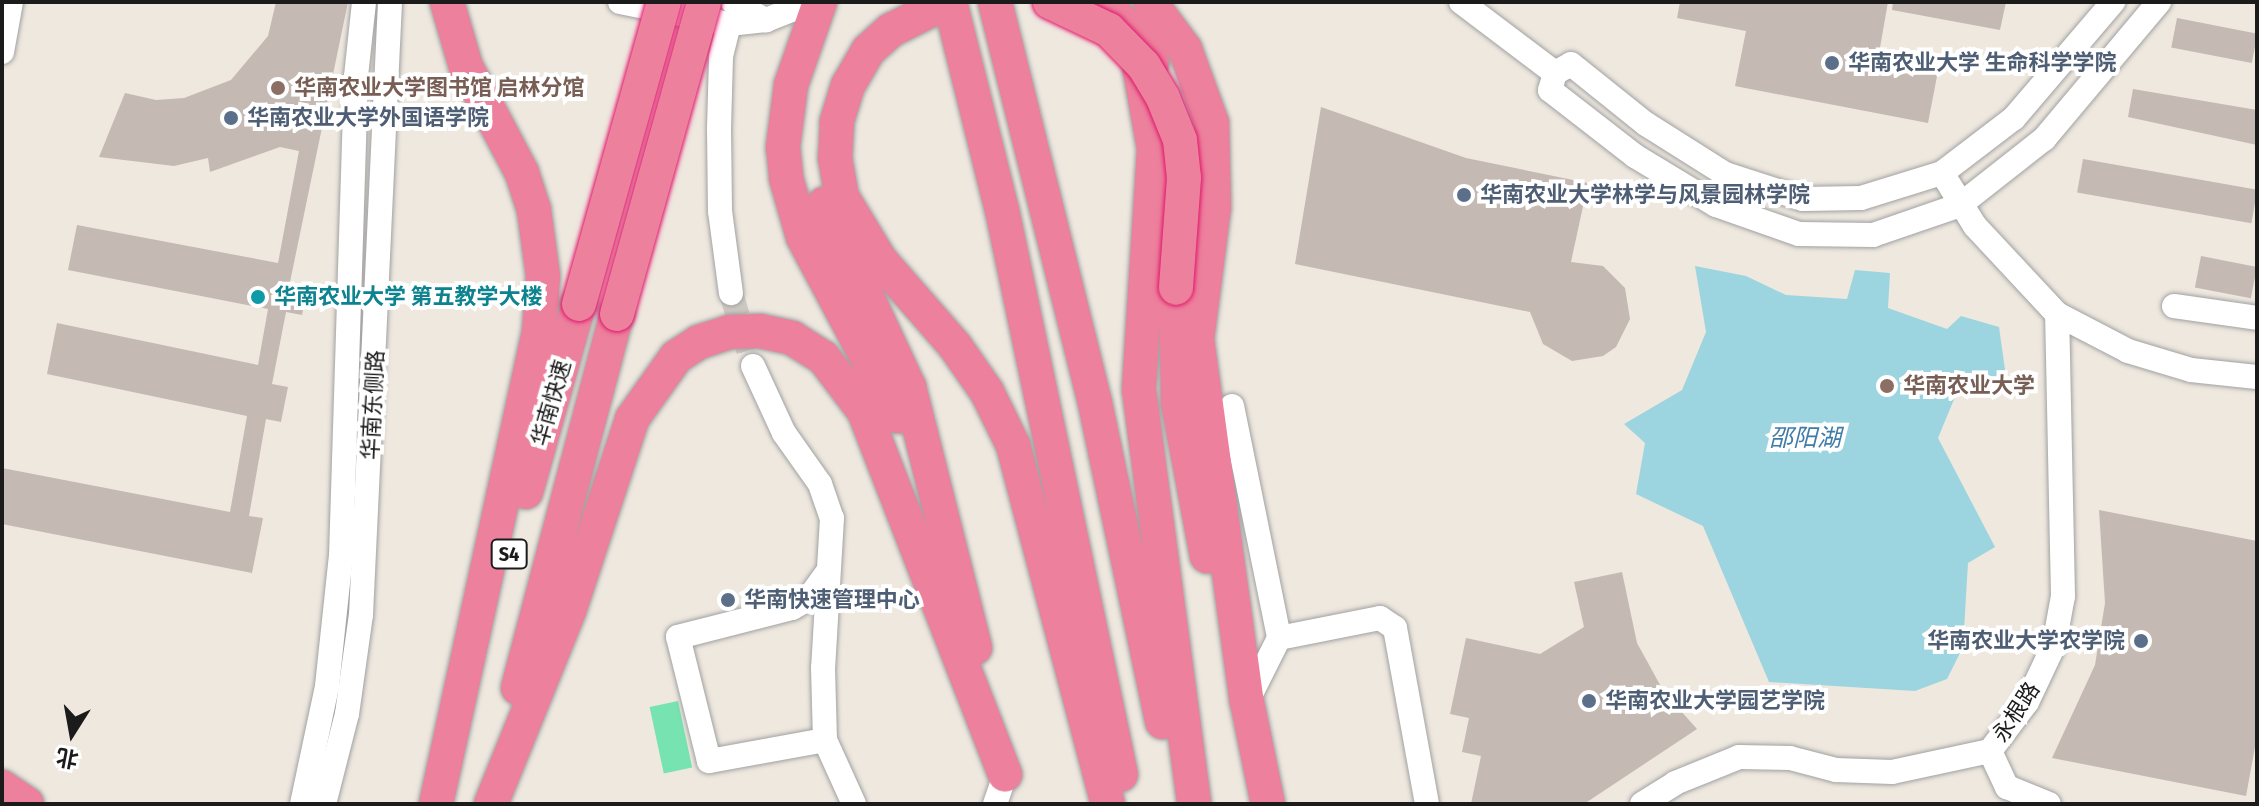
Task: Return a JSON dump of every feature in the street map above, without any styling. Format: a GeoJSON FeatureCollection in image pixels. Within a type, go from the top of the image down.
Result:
{"type":"FeatureCollection","features":[{"type":"Feature","properties":{"kind":"highway"},"geometry":{"type":"LineString","coordinates":[[437,804],[542,304],[539,240],[526,186],[466,67],[447,2]]}},
{"type":"Feature","properties":{"kind":"highway","name":"华南快速"},"geometry":{"type":"LineString","coordinates":[[437,804],[664,2]]}},
{"type":"Feature","properties":{"kind":"highway","name":"华南快速"},"geometry":{"type":"LineString","coordinates":[[489,804],[617,314],[704,2]]}},
{"type":"Feature","properties":{"kind":"highway"},"geometry":{"type":"LineString","coordinates":[[820,2],[791,85],[783,147],[786,178],[803,237],[893,401],[915,466],[1006,797]]}},
{"type":"Feature","properties":{"kind":"highway"},"geometry":{"type":"LineString","coordinates":[[905,2],[858,40],[830,80],[817,141],[817,171],[832,228],[894,345],[914,402],[1006,797]]}},
{"type":"Feature","properties":{"kind":"highway"},"geometry":{"type":"LineString","coordinates":[[1108,804],[1013,445],[987,392],[923,309],[880,260],[842,197],[837,122],[848,85],[868,51],[920,11],[948,2],[1040,382],[1127,804]]}},
{"type":"Feature","properties":{"kind":"highway"},"geometry":{"type":"LineString","coordinates":[[995,2],[1095,403],[1181,804]]}},
{"type":"Feature","properties":{"kind":"highway"},"geometry":{"type":"LineString","coordinates":[[1050,2],[1109,30],[1144,66],[1180,140]]}},
{"type":"Feature","properties":{"kind":"highway"},"geometry":{"type":"LineString","coordinates":[[1083,2],[1109,22],[1129,48],[1145,82],[1152,117],[1154,183],[1139,390],[1194,804]]}},
{"type":"Feature","properties":{"kind":"highway"},"geometry":{"type":"LineString","coordinates":[[1104,2],[1142,43],[1171,100],[1180,140],[1189,289],[1185,460],[1275,804]]}},
{"type":"Feature","properties":{"kind":"highway"},"geometry":{"type":"LineString","coordinates":[[1150,2],[1185,49],[1212,123],[1214,207],[1189,289]]}},
{"type":"Feature","properties":{"kind":"highway"},"geometry":{"type":"LineString","coordinates":[[489,804],[569,611],[632,419],[676,357],[699,342],[729,332],[760,331],[792,338],[823,357],[857,400],[1006,797]]}},
{"type":"Feature","properties":{"kind":"highway"},"geometry":{"type":"LineString","coordinates":[[1247,702],[1268,804]]}},
{"type":"Feature","properties":{"kind":"highway"},"geometry":{"type":"LineString","coordinates":[[2,787],[27,804]]}},
{"type":"Feature","properties":{"kind":"street"},"geometry":{"type":"LineString","coordinates":[[2,52],[11,2]]}},
{"type":"Feature","properties":{"kind":"street","name":"华南东侧路"},"geometry":{"type":"LineString","coordinates":[[302,804],[334,640],[353,290],[354,136],[364,2]]}},
{"type":"Feature","properties":{"kind":"street","name":"华南东侧路"},"geometry":{"type":"LineString","coordinates":[[324,804],[347,714],[361,615],[379,289],[383,94],[390,2]]}},
{"type":"Feature","properties":{"kind":"street"},"geometry":{"type":"LineString","coordinates":[[620,2],[731,13],[766,20],[812,2]]}},
{"type":"Feature","properties":{"kind":"street"},"geometry":{"type":"LineString","coordinates":[[1461,2],[1725,174],[1803,199],[1861,198],[1942,173],[2014,118],[2113,2]]}},
{"type":"Feature","properties":{"kind":"street"},"geometry":{"type":"LineString","coordinates":[[1563,68],[1550,90],[1635,156],[1716,205],[1799,234],[1873,235],[1960,205],[2044,139],[2159,2]]}},
{"type":"Feature","properties":{"kind":"street"},"geometry":{"type":"LineString","coordinates":[[731,13],[721,57],[719,129],[720,211],[731,293]]}},
{"type":"Feature","properties":{"kind":"street"},"geometry":{"type":"LineString","coordinates":[[1942,173],[1960,205],[2057,314],[2153,359],[2191,370],[2257,377]]}},
{"type":"Feature","properties":{"kind":"street"},"geometry":{"type":"LineString","coordinates":[[2174,306],[2257,318]]}},
{"type":"Feature","properties":{"kind":"street","name":"永根路"},"geometry":{"type":"LineString","coordinates":[[1642,804],[1675,783],[1739,757],[1790,758],[1836,770],[1892,772],[1990,751],[2027,702],[2054,645],[2063,596],[2057,314]]}},
{"type":"Feature","properties":{"kind":"street"},"geometry":{"type":"LineString","coordinates":[[753,366],[784,433],[820,484],[832,518],[827,573],[825,740],[854,804]]}},
{"type":"Feature","properties":{"kind":"street"},"geometry":{"type":"LineString","coordinates":[[1232,406],[1279,638],[1247,702]]}},
{"type":"Feature","properties":{"kind":"street"},"geometry":{"type":"LineString","coordinates":[[825,740],[709,761],[678,637],[792,608],[808,599],[827,573]]}},
{"type":"Feature","properties":{"kind":"street"},"geometry":{"type":"LineString","coordinates":[[1279,638],[1380,618],[1395,628],[1427,804]]}},
{"type":"Feature","properties":{"kind":"street"},"geometry":{"type":"LineString","coordinates":[[1990,751],[2007,787],[2049,804]]}},
{"type":"Feature","properties":{"kind":"green space"},"geometry":{"type":"Polygon","coordinates":[[[678,701],[692,768],[664,774],[650,707],[678,701]]]}},
{"type":"Feature","properties":{"kind":"water","name":"邵阳湖"},"geometry":{"type":"Polygon","coordinates":[[[1695,266],[1746,276],[1786,295],[1847,299],[1855,270],[1890,273],[1888,308],[1947,329],[1961,316],[1999,327],[2008,391],[1955,397],[1938,438],[1995,547],[1968,563],[1963,647],[1947,679],[1915,691],[1769,682],[1703,526],[1636,494],[1645,443],[1624,424],[1682,390],[1706,332],[1695,266]]]}},
{"type":"Feature","properties":{"kind":"building","name":"华南农业大学 第五教学大楼"},"geometry":{"type":"Polygon","coordinates":[[[276,2],[348,2],[290,282],[308,286],[302,315],[286,312],[272,384],[288,387],[281,422],[266,419],[249,516],[263,518],[252,573],[2,524],[2,468],[230,512],[247,416],[47,374],[57,323],[258,365],[268,309],[68,270],[77,225],[278,263],[299,151],[280,147],[210,172],[208,158],[174,166],[99,157],[125,93],[156,100],[184,98],[231,80],[268,36],[276,2]]]}},
{"type":"Feature","properties":{"kind":"building"},"geometry":{"type":"Polygon","coordinates":[[[1680,2],[1888,2],[1878,59],[1938,71],[1928,123],[1735,86],[1746,31],[1677,18],[1680,2]]]}},
{"type":"Feature","properties":{"kind":"building"},"geometry":{"type":"Polygon","coordinates":[[[1893,2],[2006,2],[2000,30],[1892,10],[1893,2]]]}},
{"type":"Feature","properties":{"kind":"building"},"geometry":{"type":"Polygon","coordinates":[[[2177,18],[2257,34],[2252,63],[2171,47],[2177,18]]]}},
{"type":"Feature","properties":{"kind":"building"},"geometry":{"type":"Polygon","coordinates":[[[2133,89],[2257,110],[2257,145],[2128,117],[2133,89]]]}},
{"type":"Feature","properties":{"kind":"building"},"geometry":{"type":"Polygon","coordinates":[[[1321,107],[1466,158],[1588,183],[1571,262],[1603,266],[1625,288],[1630,319],[1616,347],[1603,356],[1572,361],[1543,344],[1530,312],[1295,264],[1321,107]]]}},
{"type":"Feature","properties":{"kind":"building"},"geometry":{"type":"Polygon","coordinates":[[[2083,159],[2257,190],[2251,223],[2077,192],[2083,159]]]}},
{"type":"Feature","properties":{"kind":"building"},"geometry":{"type":"Polygon","coordinates":[[[2201,256],[2257,267],[2251,298],[2195,287],[2201,256]]]}},
{"type":"Feature","properties":{"kind":"building"},"geometry":{"type":"Polygon","coordinates":[[[2099,510],[2257,541],[2257,736],[2246,796],[2052,758],[2095,665],[2105,603],[2099,510]]]}},
{"type":"Feature","properties":{"kind":"building"},"geometry":{"type":"Polygon","coordinates":[[[1622,572],[1637,643],[1664,692],[1697,729],[1584,804],[1471,804],[1481,756],[1462,752],[1469,718],[1450,714],[1466,638],[1540,654],[1584,627],[1574,582],[1622,572]]]}},
{"type":"Feature","properties":{"kind":"tunnel"},"geometry":{"type":"LineString","coordinates":[[731,293],[753,366]]}},
{"type":"Feature","properties":{"kind":"place","name":"华南农业大学 生命科学学院"},"geometry":{"type":"Point","coordinates":[1832,63]}},
{"type":"Feature","properties":{"kind":"place","name":"华南农业大学图书馆 启林分馆"},"geometry":{"type":"Point","coordinates":[278,88]}},
{"type":"Feature","properties":{"kind":"place","name":"华南农业大学外国语学院"},"geometry":{"type":"Point","coordinates":[231,118]}},
{"type":"Feature","properties":{"kind":"place","name":"华南农业大学林学与风景园林学院"},"geometry":{"type":"Point","coordinates":[1464,195]}},
{"type":"Feature","properties":{"kind":"place","name":"华南农业大学 第五教学大楼"},"geometry":{"type":"Point","coordinates":[258,297]}},
{"type":"Feature","properties":{"kind":"place","name":"华南农业大学"},"geometry":{"type":"Point","coordinates":[1887,386]}},
{"type":"Feature","properties":{"kind":"place","name":"华南快速管理中心"},"geometry":{"type":"Point","coordinates":[728,600]}},
{"type":"Feature","properties":{"kind":"place","name":"华南农业大学农学院"},"geometry":{"type":"Point","coordinates":[2141,641]}},
{"type":"Feature","properties":{"kind":"place","name":"华南农业大学园艺学院"},"geometry":{"type":"Point","coordinates":[1589,701]}}]}
